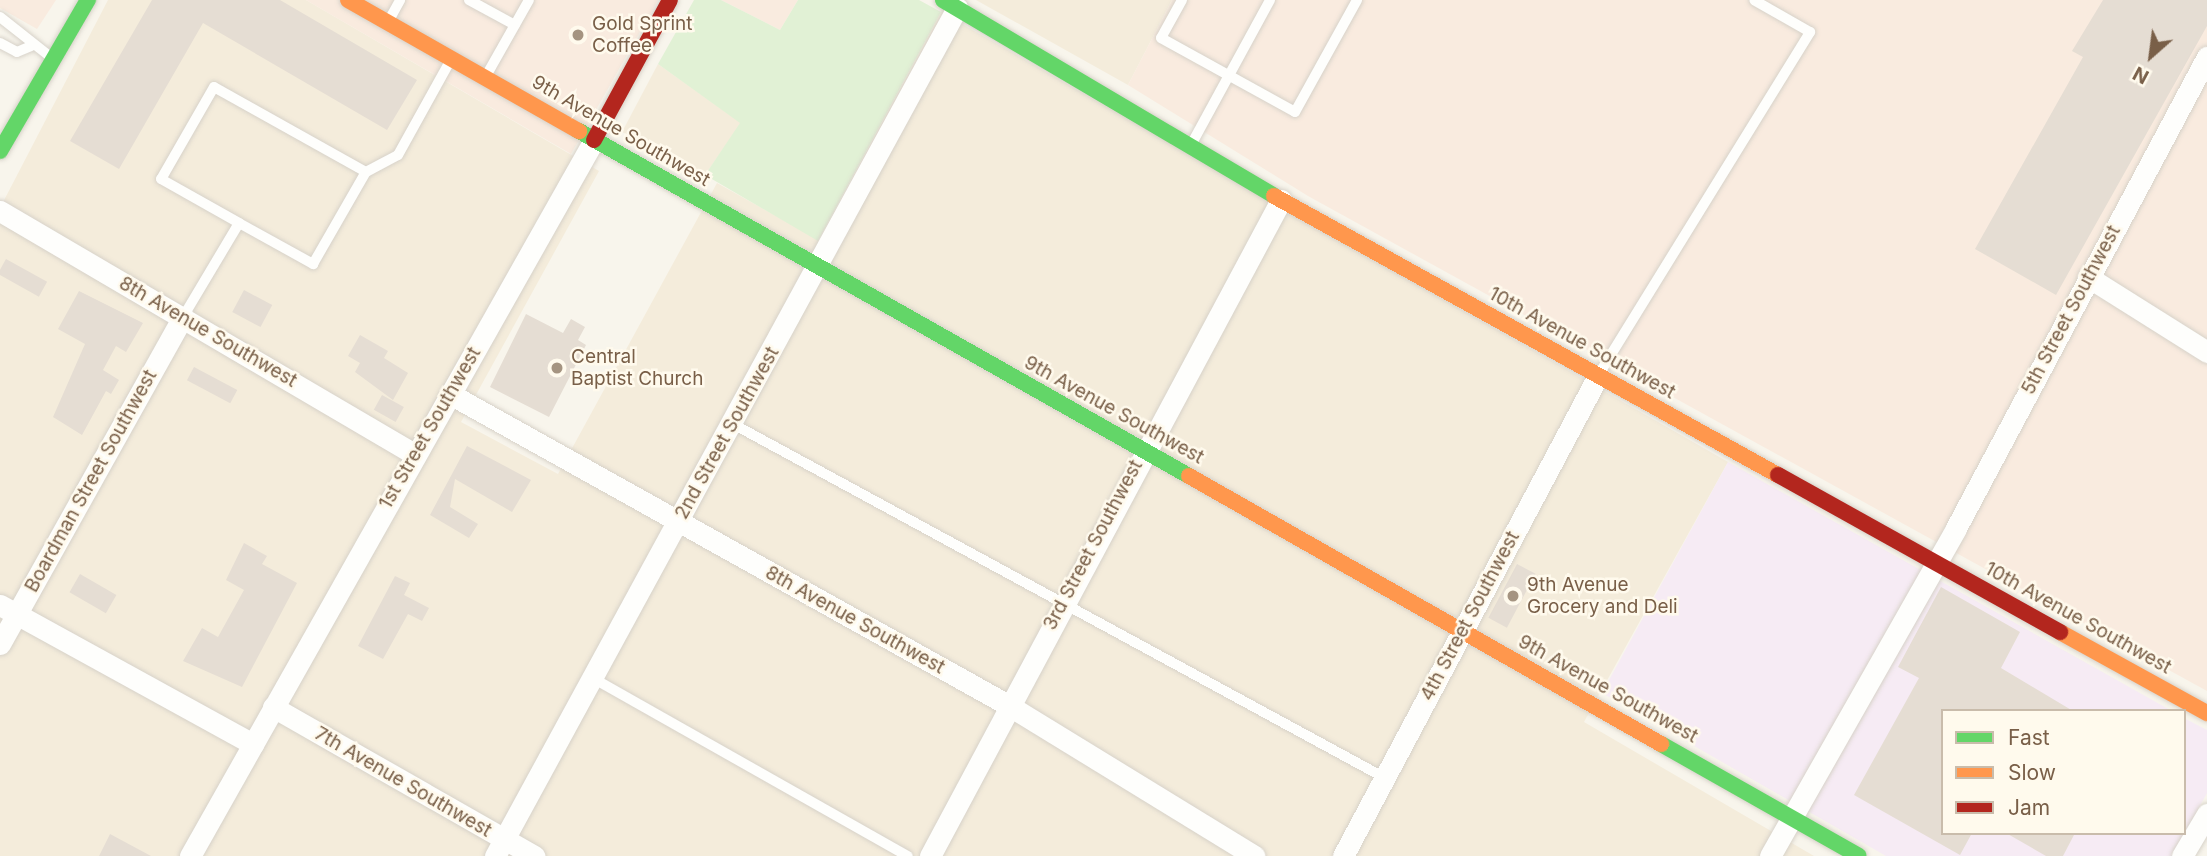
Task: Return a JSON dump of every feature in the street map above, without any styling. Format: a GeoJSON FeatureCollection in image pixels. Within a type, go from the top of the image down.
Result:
{"type":"FeatureCollection","features":[{"type":"Feature","properties":{"kind":"street"},"geometry":{"type":"LineString","coordinates":[[0,151],[88,0]]}},
{"type":"Feature","properties":{"kind":"street","name":"9th Avenue Southwest"},"geometry":{"type":"LineString","coordinates":[[348,0],[1859,856]]}},
{"type":"Feature","properties":{"kind":"street","name":"1st Street Southwest"},"geometry":{"type":"LineString","coordinates":[[190,856],[594,141],[670,0]]}},
{"type":"Feature","properties":{"kind":"street","name":"10th Avenue Southwest"},"geometry":{"type":"LineString","coordinates":[[950,4],[1281,200],[2207,713]]}},
{"type":"Feature","properties":{"kind":"street","name":"2nd Street Southwest"},"geometry":{"type":"LineString","coordinates":[[499,848],[819,268],[950,4]]}},
{"type":"Feature","properties":{"kind":"street","name":"5th Street Southwest"},"geometry":{"type":"LineString","coordinates":[[1791,817],[1936,563],[2207,57]]}},
{"type":"Feature","properties":{"kind":"street","name":"3rd Street Southwest"},"geometry":{"type":"LineString","coordinates":[[930,856],[1061,603],[1281,200]]}},
{"type":"Feature","properties":{"kind":"street","name":"8th Avenue Southwest"},"geometry":{"type":"LineString","coordinates":[[0,211],[415,454]]}},
{"type":"Feature","properties":{"kind":"street"},"geometry":{"type":"LineString","coordinates":[[2088,277],[2207,352]]}},
{"type":"Feature","properties":{"kind":"street","name":"Boardman Street Southwest"},"geometry":{"type":"LineString","coordinates":[[0,644],[8,610],[183,317]]}},
{"type":"Feature","properties":{"kind":"street","name":"4th Street Southwest"},"geometry":{"type":"LineString","coordinates":[[1343,856],[1598,376]]}},
{"type":"Feature","properties":{"kind":"street","name":"8th Avenue Southwest"},"geometry":{"type":"LineString","coordinates":[[450,394],[1008,705],[1254,856]]}},
{"type":"Feature","properties":{"kind":"street"},"geometry":{"type":"LineString","coordinates":[[8,610],[253,744]]}},
{"type":"Feature","properties":{"kind":"street","name":"7th Avenue Southwest"},"geometry":{"type":"LineString","coordinates":[[273,707],[499,848],[534,856]]}},
{"type":"Feature","properties":{"kind":"street"},"geometry":{"type":"LineString","coordinates":[[2182,856],[2207,814]]}},
{"type":"Feature","properties":{"kind":"street"},"geometry":{"type":"LineString","coordinates":[[1770,856],[1791,817]]}},
{"type":"Feature","properties":{"kind":"lane"},"geometry":{"type":"LineString","coordinates":[[388,22],[400,0]]}},
{"type":"Feature","properties":{"kind":"lane"},"geometry":{"type":"LineString","coordinates":[[469,0],[515,25]]}},
{"type":"Feature","properties":{"kind":"lane"},"geometry":{"type":"LineString","coordinates":[[485,78],[529,0]]}},
{"type":"Feature","properties":{"kind":"lane"},"geometry":{"type":"LineString","coordinates":[[1182,0],[1161,38],[1295,113],[1357,0]]}},
{"type":"Feature","properties":{"kind":"lane"},"geometry":{"type":"LineString","coordinates":[[1191,146],[1270,0]]}},
{"type":"Feature","properties":{"kind":"lane"},"geometry":{"type":"LineString","coordinates":[[1598,376],[1811,32],[1754,0]]}},
{"type":"Feature","properties":{"kind":"lane"},"geometry":{"type":"LineString","coordinates":[[0,17],[27,32],[31,46],[52,58]]}},
{"type":"Feature","properties":{"kind":"lane"},"geometry":{"type":"LineString","coordinates":[[0,43],[17,52],[31,46]]}},
{"type":"Feature","properties":{"kind":"lane"},"geometry":{"type":"LineString","coordinates":[[366,172],[214,87],[162,179],[313,264],[366,172],[398,155],[451,59]]}},
{"type":"Feature","properties":{"kind":"lane"},"geometry":{"type":"LineString","coordinates":[[183,317],[239,223]]}},
{"type":"Feature","properties":{"kind":"lane"},"geometry":{"type":"LineString","coordinates":[[733,424],[1385,778]]}},
{"type":"Feature","properties":{"kind":"lane"},"geometry":{"type":"LineString","coordinates":[[591,677],[908,856]]}},
{"type":"Feature","properties":{"kind":"shaded area"},"geometry":{"type":"Polygon","coordinates":[[[0,0],[56,0],[37,29],[0,8],[0,0]]]}},
{"type":"Feature","properties":{"kind":"shaded area"},"geometry":{"type":"Polygon","coordinates":[[[108,0],[306,0],[599,171],[461,422],[558,474],[717,183],[819,240],[941,12],[1728,462],[1584,722],[1814,856],[0,856],[0,208],[108,0]]]}},
{"type":"Feature","properties":{"kind":"shaded area"},"geometry":{"type":"Polygon","coordinates":[[[306,0],[658,0],[571,154],[306,0]]]}},
{"type":"Feature","properties":{"kind":"shaded area"},"geometry":{"type":"Polygon","coordinates":[[[721,0],[798,0],[780,30],[721,0]]]}},
{"type":"Feature","properties":{"kind":"shaded area"},"geometry":{"type":"Polygon","coordinates":[[[976,0],[1172,0],[1128,85],[976,0]]]}},
{"type":"Feature","properties":{"kind":"shaded area"},"geometry":{"type":"Polygon","coordinates":[[[1172,0],[2207,0],[2207,691],[1308,196],[1128,85],[1172,0]]]}},
{"type":"Feature","properties":{"kind":"shaded area"},"geometry":{"type":"Polygon","coordinates":[[[658,64],[741,123],[705,175],[622,132],[658,64]]]}},
{"type":"Feature","properties":{"kind":"shaded area"},"geometry":{"type":"Polygon","coordinates":[[[1728,462],[2168,709],[1941,709],[1941,835],[2184,835],[2172,856],[1886,856],[1602,693],[1728,462]]]}},
{"type":"Feature","properties":{"kind":"shaded area"},"geometry":{"type":"Polygon","coordinates":[[[2186,719],[2207,730],[2207,793],[2186,831],[2186,719]]]}},
{"type":"Feature","properties":{"kind":"green space"},"geometry":{"type":"Polygon","coordinates":[[[694,0],[721,0],[780,30],[798,0],[919,0],[941,12],[818,241],[705,175],[740,123],[658,64],[694,0]]]}},
{"type":"Feature","properties":{"kind":"building"},"geometry":{"type":"Polygon","coordinates":[[[152,0],[280,0],[417,80],[387,130],[203,23],[119,169],[70,141],[152,0]]]}},
{"type":"Feature","properties":{"kind":"building"},"geometry":{"type":"Polygon","coordinates":[[[2103,0],[2207,0],[2207,26],[2056,295],[1975,249],[2083,57],[2072,51],[2103,0]]]}},
{"type":"Feature","properties":{"kind":"building"},"geometry":{"type":"Polygon","coordinates":[[[6,259],[47,282],[39,297],[0,275],[6,259]]]}},
{"type":"Feature","properties":{"kind":"building"},"geometry":{"type":"Polygon","coordinates":[[[244,290],[272,305],[261,327],[232,312],[244,290]]]}},
{"type":"Feature","properties":{"kind":"building"},"geometry":{"type":"Polygon","coordinates":[[[79,291],[143,323],[126,352],[116,346],[103,370],[119,380],[111,394],[106,391],[82,435],[53,417],[85,344],[58,329],[79,291]]]}},
{"type":"Feature","properties":{"kind":"building","name":"Central Baptist Church"},"geometry":{"type":"Polygon","coordinates":[[[526,314],[563,333],[571,319],[585,327],[578,340],[586,345],[549,417],[490,387],[526,314]]]}},
{"type":"Feature","properties":{"kind":"building"},"geometry":{"type":"Polygon","coordinates":[[[360,335],[388,351],[384,358],[408,373],[393,400],[355,372],[360,363],[348,356],[360,335]]]}},
{"type":"Feature","properties":{"kind":"building"},"geometry":{"type":"Polygon","coordinates":[[[194,367],[237,390],[230,403],[187,380],[194,367]]]}},
{"type":"Feature","properties":{"kind":"building"},"geometry":{"type":"Polygon","coordinates":[[[382,395],[404,407],[396,422],[374,410],[382,395]]]}},
{"type":"Feature","properties":{"kind":"building"},"geometry":{"type":"Polygon","coordinates":[[[467,446],[531,480],[512,512],[455,479],[450,507],[478,524],[469,538],[430,515],[467,446]]]}},
{"type":"Feature","properties":{"kind":"building"},"geometry":{"type":"Polygon","coordinates":[[[244,543],[267,556],[262,564],[297,583],[242,687],[183,661],[202,628],[218,637],[244,590],[226,580],[244,543]]]}},
{"type":"Feature","properties":{"kind":"building","name":"9th Avenue Grocery and Deli"},"geometry":{"type":"Polygon","coordinates":[[[1517,564],[1536,574],[1507,628],[1488,618],[1517,564]]]}},
{"type":"Feature","properties":{"kind":"building"},"geometry":{"type":"Polygon","coordinates":[[[80,574],[116,595],[106,613],[70,592],[80,574]]]}},
{"type":"Feature","properties":{"kind":"building"},"geometry":{"type":"Polygon","coordinates":[[[395,576],[410,583],[404,595],[429,608],[422,621],[408,614],[383,659],[358,646],[395,576]]]}},
{"type":"Feature","properties":{"kind":"building"},"geometry":{"type":"Polygon","coordinates":[[[1941,587],[2020,632],[2001,668],[2070,709],[1941,709],[1941,835],[1971,835],[1960,855],[1854,795],[1919,678],[1898,667],[1941,587]]]}},
{"type":"Feature","properties":{"kind":"building"},"geometry":{"type":"Polygon","coordinates":[[[110,834],[151,856],[99,856],[110,834]]]}},
{"type":"Feature","properties":{"kind":"building"},"geometry":{"type":"Polygon","coordinates":[[[2009,835],[2074,835],[2063,856],[2046,856],[2009,835]]]}},
{"type":"Feature","properties":{"kind":"traffic: fast"},"geometry":{"type":"LineString","coordinates":[[0,151],[88,0]]}},
{"type":"Feature","properties":{"kind":"traffic: fast"},"geometry":{"type":"LineString","coordinates":[[943,0],[1274,196]]}},
{"type":"Feature","properties":{"kind":"traffic: fast"},"geometry":{"type":"LineString","coordinates":[[579,131],[1189,476]]}},
{"type":"Feature","properties":{"kind":"traffic: fast"},"geometry":{"type":"LineString","coordinates":[[1661,744],[1859,856]]}},
{"type":"Feature","properties":{"kind":"traffic: slow"},"geometry":{"type":"LineString","coordinates":[[348,0],[579,131]]}},
{"type":"Feature","properties":{"kind":"traffic: slow"},"geometry":{"type":"LineString","coordinates":[[1274,196],[1778,475]]}},
{"type":"Feature","properties":{"kind":"traffic: slow"},"geometry":{"type":"LineString","coordinates":[[1189,476],[1661,744]]}},
{"type":"Feature","properties":{"kind":"traffic: slow"},"geometry":{"type":"LineString","coordinates":[[2060,632],[2207,713]]}},
{"type":"Feature","properties":{"kind":"traffic: jam"},"geometry":{"type":"LineString","coordinates":[[594,140],[670,0]]}},
{"type":"Feature","properties":{"kind":"traffic: jam"},"geometry":{"type":"LineString","coordinates":[[1778,475],[2060,632]]}},
{"type":"Feature","properties":{"kind":"place","name":"Gold Sprint Coffee"},"geometry":{"type":"Point","coordinates":[578,35]}},
{"type":"Feature","properties":{"kind":"place","name":"Central Baptist Church"},"geometry":{"type":"Point","coordinates":[557,368]}},
{"type":"Feature","properties":{"kind":"place","name":"9th Avenue Grocery and Deli"},"geometry":{"type":"Point","coordinates":[1513,596]}}]}
